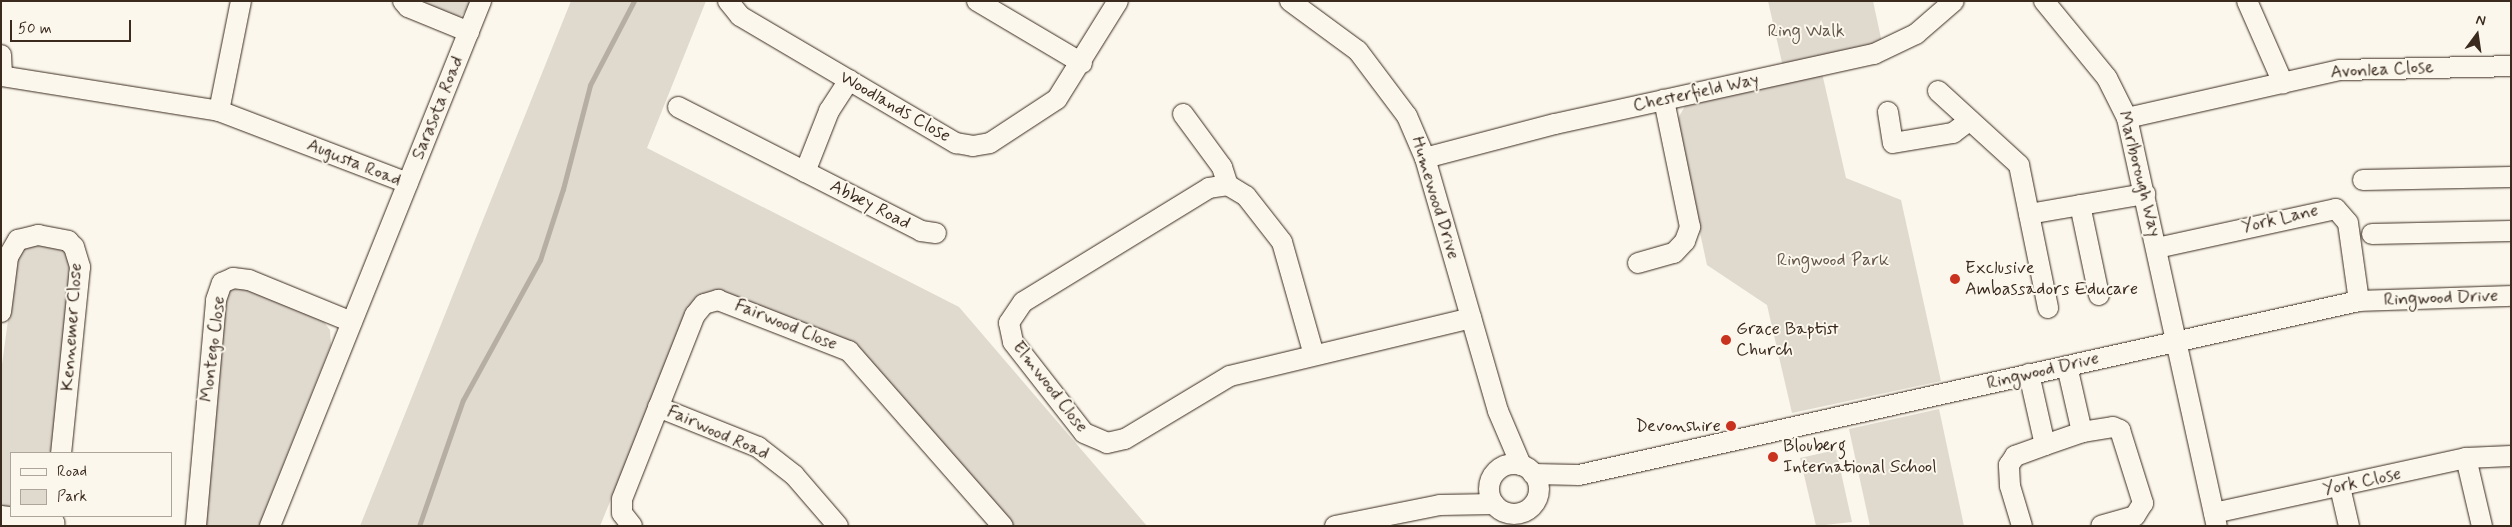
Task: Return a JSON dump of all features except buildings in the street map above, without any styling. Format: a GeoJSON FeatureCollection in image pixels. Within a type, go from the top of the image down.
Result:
{"type":"FeatureCollection","features":[{"type":"Feature","properties":{"kind":"street"},"geometry":{"type":"LineString","coordinates":[[219,111],[241,1]]}},
{"type":"Feature","properties":{"kind":"street"},"geometry":{"type":"LineString","coordinates":[[404,1],[408,7],[469,32]]}},
{"type":"Feature","properties":{"kind":"street","name":"Sarasota Road"},"geometry":{"type":"LineString","coordinates":[[408,183],[481,1]]}},
{"type":"Feature","properties":{"kind":"street","name":"Woodlands Close"},"geometry":{"type":"LineString","coordinates":[[728,1],[740,16],[956,143],[973,146],[990,143],[1048,107],[1065,90],[1118,1]]}},
{"type":"Feature","properties":{"kind":"street"},"geometry":{"type":"LineString","coordinates":[[977,1],[1082,63]]}},
{"type":"Feature","properties":{"kind":"street","name":"Humewood Drive"},"geometry":{"type":"LineString","coordinates":[[1290,1],[1343,38],[1372,66],[1397,98],[1425,158],[1498,411],[1527,470],[1532,510]]}},
{"type":"Feature","properties":{"kind":"street","name":"Chesterfield Way"},"geometry":{"type":"LineString","coordinates":[[1425,158],[1664,100],[1879,52],[1916,34],[1954,1]]}},
{"type":"Feature","properties":{"kind":"street","name":"Marlborough Way"},"geometry":{"type":"LineString","coordinates":[[2044,1],[2107,78],[2127,118],[2157,248],[2176,342]]}},
{"type":"Feature","properties":{"kind":"street"},"geometry":{"type":"LineString","coordinates":[[2247,1],[2283,82]]}},
{"type":"Feature","properties":{"kind":"street"},"geometry":{"type":"LineString","coordinates":[[1,55],[2,76]]}},
{"type":"Feature","properties":{"kind":"street","name":"Avonlea Close"},"geometry":{"type":"LineString","coordinates":[[2127,118],[2283,82],[2359,68],[2511,66]]}},
{"type":"Feature","properties":{"kind":"street","name":"Augusta Road"},"geometry":{"type":"LineString","coordinates":[[2,76],[219,111],[408,183],[270,526]]}},
{"type":"Feature","properties":{"kind":"street"},"geometry":{"type":"LineString","coordinates":[[805,172],[829,111],[849,80]]}},
{"type":"Feature","properties":{"kind":"street"},"geometry":{"type":"LineString","coordinates":[[1938,91],[2020,164],[2048,308]]}},
{"type":"Feature","properties":{"kind":"street"},"geometry":{"type":"LineString","coordinates":[[1638,263],[1674,253],[1685,241],[1690,227],[1664,100]]}},
{"type":"Feature","properties":{"kind":"street","name":"Abbey Road"},"geometry":{"type":"LineString","coordinates":[[678,107],[921,231],[936,233]]}},
{"type":"Feature","properties":{"kind":"street"},"geometry":{"type":"LineString","coordinates":[[1888,112],[1892,142],[1953,134],[1970,120]]}},
{"type":"Feature","properties":{"kind":"street"},"geometry":{"type":"LineString","coordinates":[[1183,114],[1222,167],[1228,185],[1246,196],[1282,242],[1314,355]]}},
{"type":"Feature","properties":{"kind":"street"},"geometry":{"type":"LineString","coordinates":[[2363,180],[2511,177]]}},
{"type":"Feature","properties":{"kind":"street","name":"Elmwood Close"},"geometry":{"type":"LineString","coordinates":[[1228,185],[1209,188],[1023,302],[1009,323],[1013,342],[1084,432],[1107,443],[1125,440],[1230,376],[1471,318]]}},
{"type":"Feature","properties":{"kind":"street"},"geometry":{"type":"LineString","coordinates":[[2030,214],[2145,194]]}},
{"type":"Feature","properties":{"kind":"street"},"geometry":{"type":"LineString","coordinates":[[2080,205],[2100,295]]}},
{"type":"Feature","properties":{"kind":"street","name":"York Lane"},"geometry":{"type":"LineString","coordinates":[[2157,248],[2336,208],[2348,223],[2359,302]]}},
{"type":"Feature","properties":{"kind":"street"},"geometry":{"type":"LineString","coordinates":[[2372,234],[2511,231]]}},
{"type":"Feature","properties":{"kind":"street","name":"Kennemer Close"},"geometry":{"type":"LineString","coordinates":[[1,312],[8,257],[18,240],[38,235],[60,238],[74,246],[80,268],[62,452]]}},
{"type":"Feature","properties":{"kind":"street","name":"Montego Close"},"geometry":{"type":"LineString","coordinates":[[196,526],[216,300],[222,283],[233,278],[249,280],[352,322]]}},
{"type":"Feature","properties":{"kind":"street","name":"Ringwood Drive"},"geometry":{"type":"LineString","coordinates":[[1495,475],[1527,470],[1579,475],[2359,302],[2511,296]]}},
{"type":"Feature","properties":{"kind":"street","name":"Fairwood Close"},"geometry":{"type":"LineString","coordinates":[[632,526],[622,513],[622,499],[699,309],[711,301],[731,302],[849,351],[1003,526]]}},
{"type":"Feature","properties":{"kind":"street","name":"York Close"},"geometry":{"type":"LineString","coordinates":[[2176,342],[2215,519],[2340,487],[2466,458],[2511,456]]}},
{"type":"Feature","properties":{"kind":"street"},"geometry":{"type":"LineString","coordinates":[[2067,366],[2082,432]]}},
{"type":"Feature","properties":{"kind":"street"},"geometry":{"type":"LineString","coordinates":[[2029,374],[2045,444]]}},
{"type":"Feature","properties":{"kind":"street","name":"Fairwood Road"},"geometry":{"type":"LineString","coordinates":[[658,407],[766,452],[794,475],[838,526]]}},
{"type":"Feature","properties":{"kind":"street","name":"Humewood Drive"},"geometry":{"type":"LineString","coordinates":[[1498,411],[1495,475],[1504,514]]}},
{"type":"Feature","properties":{"kind":"street"},"geometry":{"type":"LineString","coordinates":[[2022,526],[2010,486],[2009,466],[2015,456],[2082,432],[2113,427],[2120,430],[2143,502],[2135,516],[2101,526]]}},
{"type":"Feature","properties":{"kind":"street"},"geometry":{"type":"LineString","coordinates":[[2466,458],[2482,526]]}},
{"type":"Feature","properties":{"kind":"street"},"geometry":{"type":"LineString","coordinates":[[1335,526],[1440,505],[1495,475]]}},
{"type":"Feature","properties":{"kind":"street","name":"Ringwood Drive"},"geometry":{"type":"LineString","coordinates":[[1504,514],[1532,510],[1579,475]]}},
{"type":"Feature","properties":{"kind":"street"},"geometry":{"type":"LineString","coordinates":[[2340,487],[2349,526]]}},
{"type":"Feature","properties":{"kind":"street"},"geometry":{"type":"LineString","coordinates":[[1440,505],[1504,514]]}},
{"type":"Feature","properties":{"kind":"street"},"geometry":{"type":"LineString","coordinates":[[1,516],[55,522]]}},
{"type":"Feature","properties":{"kind":"green space"},"geometry":{"type":"Polygon","coordinates":[[[410,1],[475,1],[460,17],[410,1]]]}},
{"type":"Feature","properties":{"kind":"green space"},"geometry":{"type":"Polygon","coordinates":[[[571,1],[706,1],[647,148],[959,307],[1147,526],[1013,526],[852,343],[722,292],[690,307],[600,526],[360,526],[571,1]]]}},
{"type":"Feature","properties":{"kind":"green space","name":"Ring Walk"},"geometry":{"type":"Polygon","coordinates":[[[1768,1],[1873,1],[1882,43],[1783,67],[1768,1]]]}},
{"type":"Feature","properties":{"kind":"green space","name":"Ringwood Park"},"geometry":{"type":"Polygon","coordinates":[[[1822,73],[1846,178],[1901,200],[1941,381],[1792,413],[1767,305],[1707,265],[1676,122],[1685,106],[1822,73]]]}},
{"type":"Feature","properties":{"kind":"green space"},"geometry":{"type":"Polygon","coordinates":[[[31,243],[57,245],[66,253],[72,268],[55,452],[10,452],[10,510],[1,508],[1,372],[17,254],[31,243]]]}},
{"type":"Feature","properties":{"kind":"green space"},"geometry":{"type":"Polygon","coordinates":[[[243,287],[321,318],[330,330],[331,345],[259,525],[207,526],[204,521],[223,304],[230,288],[243,287]]]}},
{"type":"Feature","properties":{"kind":"green space"},"geometry":{"type":"Polygon","coordinates":[[[1939,409],[1964,526],[1870,526],[1849,429],[1939,409]]]}},
{"type":"Feature","properties":{"kind":"green space"},"geometry":{"type":"Polygon","coordinates":[[[1836,450],[1852,522],[1816,526],[1800,458],[1836,450]]]}},
{"type":"Feature","properties":{"kind":"waterway"},"geometry":{"type":"LineString","coordinates":[[419,526],[463,400],[540,260],[563,189],[590,85],[634,1]]}},
{"type":"Feature","properties":{"kind":"place","name":"Exclusive Ambassadors Educare"},"geometry":{"type":"Point","coordinates":[1955,279]}},
{"type":"Feature","properties":{"kind":"place","name":"Grace Baptist Church"},"geometry":{"type":"Point","coordinates":[1726,340]}},
{"type":"Feature","properties":{"kind":"place","name":"Devonshire"},"geometry":{"type":"Point","coordinates":[1731,426]}},
{"type":"Feature","properties":{"kind":"place","name":"Blouberg International School"},"geometry":{"type":"Point","coordinates":[1773,457]}}]}
